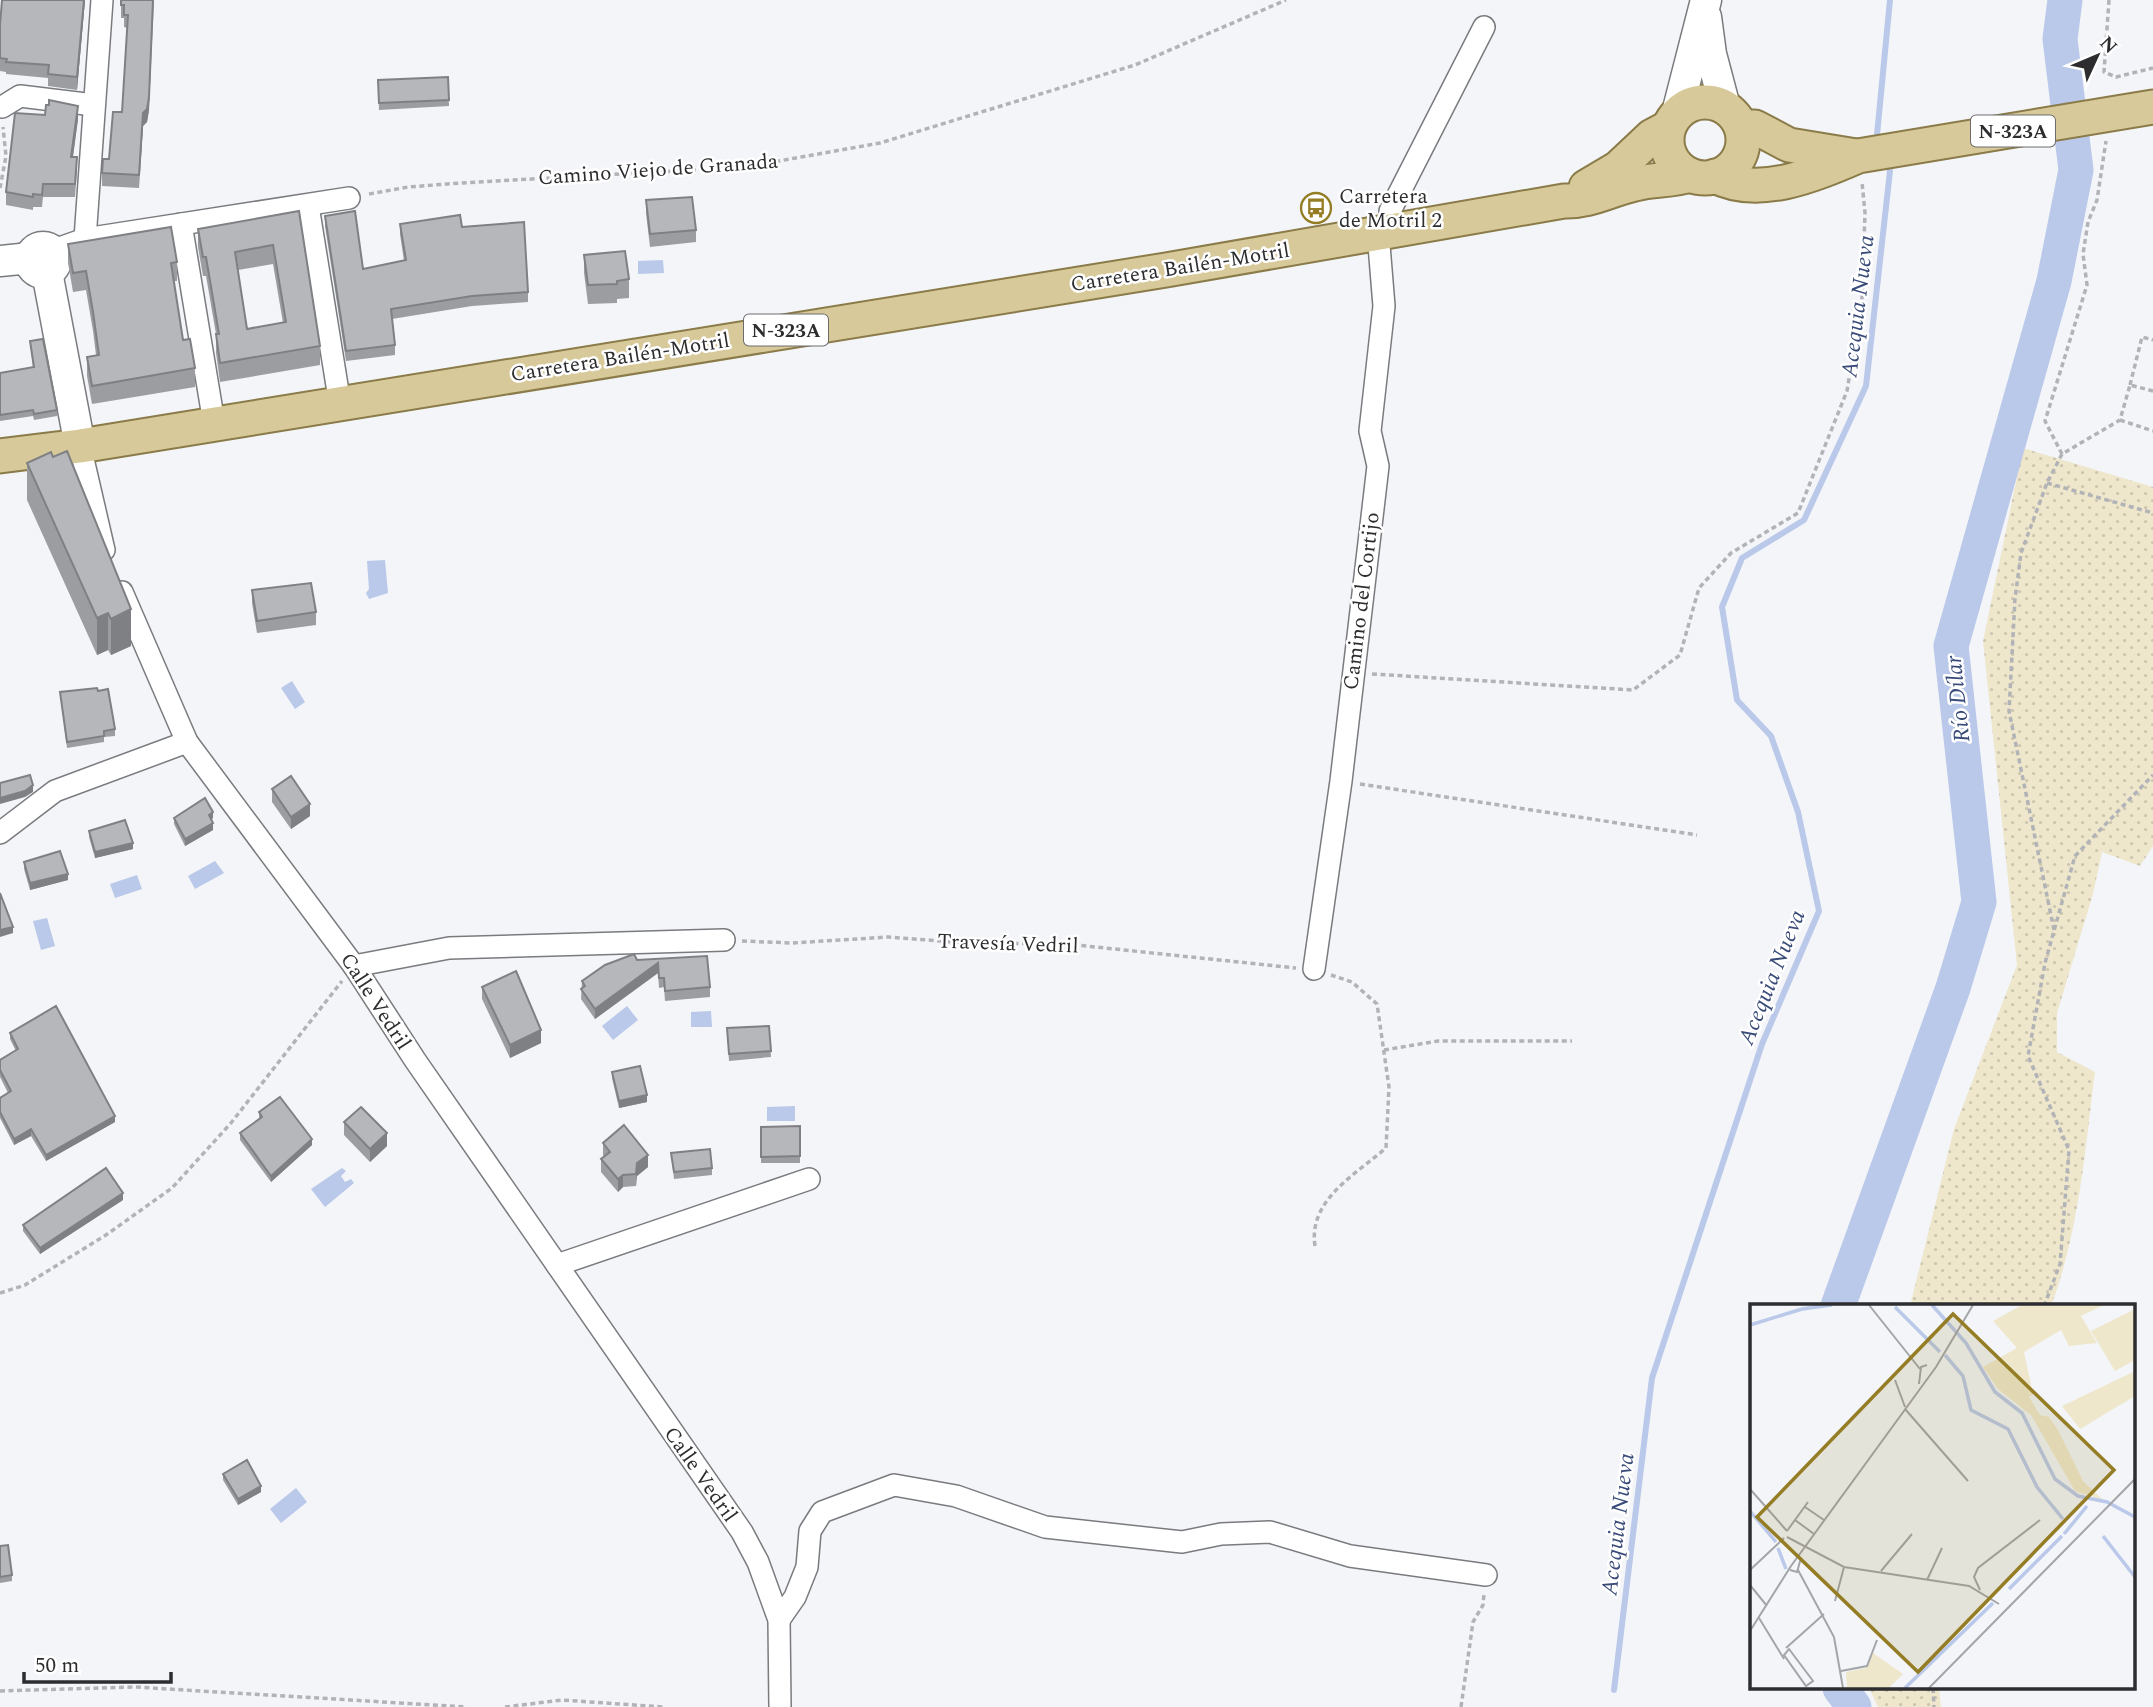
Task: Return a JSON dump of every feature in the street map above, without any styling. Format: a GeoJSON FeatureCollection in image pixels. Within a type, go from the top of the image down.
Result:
{"type":"FeatureCollection","features":[{"type":"Feature","properties":{"kind":"main road","name":"N-323A"},"geometry":{"type":"LineString","coordinates":[[1673,120],[1699,102],[1789,145],[1863,155]]}},
{"type":"Feature","properties":{"kind":"main road","name":"N-323A"},"geometry":{"type":"LineString","coordinates":[[1703,176],[1731,185],[1770,185],[1863,155],[2113,126],[2153,107]]}},
{"type":"Feature","properties":{"kind":"main road"},"geometry":{"type":"LineString","coordinates":[[1673,120],[1670,154],[1678,166],[1703,176],[1730,168],[1739,156],[1743,143],[1733,117]]}},
{"type":"Feature","properties":{"kind":"main road","name":"Carretera Bailén-Motril"},"geometry":{"type":"LineString","coordinates":[[1564,201],[1618,168],[1673,120]]}},
{"type":"Feature","properties":{"kind":"main road","name":"Carretera Bailén-Motril"},"geometry":{"type":"LineString","coordinates":[[2,457],[340,404],[1564,201],[1583,202],[1637,183],[1703,176]]}},
{"type":"Feature","properties":{"kind":"street"},"geometry":{"type":"LineString","coordinates":[[85,239],[102,0]]}},
{"type":"Feature","properties":{"kind":"street"},"geometry":{"type":"LineString","coordinates":[[1705,5],[1711,54],[1733,117]]}},
{"type":"Feature","properties":{"kind":"street"},"geometry":{"type":"LineString","coordinates":[[1673,120],[1705,5]]}},
{"type":"Feature","properties":{"kind":"street","name":"Camino del Cortijo"},"geometry":{"type":"LineString","coordinates":[[1314,969],[1341,781],[1378,466],[1370,431],[1384,306],[1385,232],[1390,211],[1484,27]]}},
{"type":"Feature","properties":{"kind":"street"},"geometry":{"type":"LineString","coordinates":[[2,107],[20,96],[94,105]]}},
{"type":"Feature","properties":{"kind":"street"},"geometry":{"type":"LineString","coordinates":[[0,261],[43,261],[85,239],[349,198]]}},
{"type":"Feature","properties":{"kind":"street"},"geometry":{"type":"LineString","coordinates":[[308,206],[340,404]]}},
{"type":"Feature","properties":{"kind":"street"},"geometry":{"type":"LineString","coordinates":[[181,224],[214,423]]}},
{"type":"Feature","properties":{"kind":"street"},"geometry":{"type":"LineString","coordinates":[[43,261],[80,446]]}},
{"type":"Feature","properties":{"kind":"street","name":"Calle Vedril"},"geometry":{"type":"LineString","coordinates":[[80,446],[101,542],[187,742],[354,966],[415,1060],[742,1532],[758,1562],[779,1620],[780,1707]]}},
{"type":"Feature","properties":{"kind":"street"},"geometry":{"type":"LineString","coordinates":[[0,833],[55,790],[187,742]]}},
{"type":"Feature","properties":{"kind":"street"},"geometry":{"type":"LineString","coordinates":[[354,966],[449,948],[724,940]]}},
{"type":"Feature","properties":{"kind":"street"},"geometry":{"type":"LineString","coordinates":[[557,1265],[809,1179]]}},
{"type":"Feature","properties":{"kind":"street"},"geometry":{"type":"LineString","coordinates":[[779,1620],[795,1597],[807,1567],[810,1531],[822,1512],[894,1485],[956,1496],[1045,1527],[1182,1542],[1222,1534],[1270,1532],[1350,1556],[1486,1575]]}},
{"type":"Feature","properties":{"kind":"path","name":"Camino Viejo de Granada"},"geometry":{"type":"LineString","coordinates":[[349,198],[435,185],[745,167],[880,143],[1135,65],[1286,0]]}},
{"type":"Feature","properties":{"kind":"path"},"geometry":{"type":"LineString","coordinates":[[2109,0],[2104,72],[2116,77],[2153,68]]}},
{"type":"Feature","properties":{"kind":"path"},"geometry":{"type":"LineString","coordinates":[[0,188],[6,156],[2,107]]}},
{"type":"Feature","properties":{"kind":"path"},"geometry":{"type":"LineString","coordinates":[[2062,454],[2045,421],[2087,285],[2083,254],[2088,222],[2097,200],[2113,126]]}},
{"type":"Feature","properties":{"kind":"path"},"geometry":{"type":"LineString","coordinates":[[1352,672],[1633,690],[1680,655],[1699,588],[1731,553],[1798,513],[1847,391],[1862,298],[1866,213],[1863,155]]}},
{"type":"Feature","properties":{"kind":"path"},"geometry":{"type":"LineString","coordinates":[[2054,930],[2009,711],[2015,599],[2021,554],[2047,483],[2062,454],[2120,420],[2142,337],[2153,340]]}},
{"type":"Feature","properties":{"kind":"path"},"geometry":{"type":"LineString","coordinates":[[2130,385],[2153,391]]}},
{"type":"Feature","properties":{"kind":"path"},"geometry":{"type":"LineString","coordinates":[[2120,420],[2153,431]]}},
{"type":"Feature","properties":{"kind":"path"},"geometry":{"type":"LineString","coordinates":[[2047,483],[2153,513]]}},
{"type":"Feature","properties":{"kind":"path"},"geometry":{"type":"LineString","coordinates":[[2045,1304],[2060,1264],[2069,1150],[2028,1056],[2054,930],[2075,856],[2153,775]]}},
{"type":"Feature","properties":{"kind":"path"},"geometry":{"type":"LineString","coordinates":[[1341,781],[1697,835]]}},
{"type":"Feature","properties":{"kind":"path","name":"Travesía Vedril"},"geometry":{"type":"LineString","coordinates":[[724,940],[792,943],[887,937],[980,944],[1057,943],[1314,969],[1352,982],[1377,1004],[1390,1087],[1386,1147],[1321,1205],[1312,1230],[1315,1246]]}},
{"type":"Feature","properties":{"kind":"path"},"geometry":{"type":"LineString","coordinates":[[0,1293],[25,1285],[106,1235],[172,1188],[231,1123],[354,966]]}},
{"type":"Feature","properties":{"kind":"path"},"geometry":{"type":"LineString","coordinates":[[1384,1050],[1438,1041],[1572,1041]]}},
{"type":"Feature","properties":{"kind":"path"},"geometry":{"type":"LineString","coordinates":[[1461,1707],[1473,1622],[1483,1605],[1486,1575]]}},
{"type":"Feature","properties":{"kind":"path"},"geometry":{"type":"LineString","coordinates":[[0,1691],[135,1687],[467,1707]]}},
{"type":"Feature","properties":{"kind":"path"},"geometry":{"type":"LineString","coordinates":[[505,1707],[562,1700],[663,1707]]}},
{"type":"Feature","properties":{"kind":"shaded area"},"geometry":{"type":"Polygon","coordinates":[[[2023,448],[2153,487],[2153,846],[2140,866],[2102,852],[2093,894],[2057,1013],[2057,1052],[2095,1072],[2075,1220],[2061,1278],[2052,1304],[1910,1304],[1954,1129],[2017,965],[1983,641],[2023,448]]]}},
{"type":"Feature","properties":{"kind":"shaded area"},"geometry":{"type":"Polygon","coordinates":[[[1870,1690],[1939,1690],[1941,1707],[1878,1707],[1870,1690]]]}},
{"type":"Feature","properties":{"kind":"water"},"geometry":{"type":"Polygon","coordinates":[[[663,260],[664,273],[638,274],[638,261],[663,260]]]}},
{"type":"Feature","properties":{"kind":"water"},"geometry":{"type":"Polygon","coordinates":[[[385,560],[388,593],[369,599],[366,593],[369,589],[367,561],[385,560]]]}},
{"type":"Feature","properties":{"kind":"water"},"geometry":{"type":"Polygon","coordinates":[[[292,681],[305,702],[295,709],[281,688],[292,681]]]}},
{"type":"Feature","properties":{"kind":"water"},"geometry":{"type":"Polygon","coordinates":[[[215,861],[224,873],[195,889],[188,876],[215,861]]]}},
{"type":"Feature","properties":{"kind":"water"},"geometry":{"type":"Polygon","coordinates":[[[137,875],[142,889],[115,898],[110,884],[137,875]]]}},
{"type":"Feature","properties":{"kind":"water"},"geometry":{"type":"Polygon","coordinates":[[[47,918],[55,946],[41,950],[33,921],[47,918]]]}},
{"type":"Feature","properties":{"kind":"water"},"geometry":{"type":"Polygon","coordinates":[[[627,1006],[638,1020],[613,1040],[602,1026],[627,1006]]]}},
{"type":"Feature","properties":{"kind":"water"},"geometry":{"type":"Polygon","coordinates":[[[711,1011],[712,1027],[691,1027],[691,1012],[711,1011]]]}},
{"type":"Feature","properties":{"kind":"water"},"geometry":{"type":"Polygon","coordinates":[[[795,1106],[795,1121],[767,1121],[767,1107],[795,1106]]]}},
{"type":"Feature","properties":{"kind":"water"},"geometry":{"type":"Polygon","coordinates":[[[342,1168],[346,1171],[341,1176],[345,1182],[351,1179],[354,1183],[325,1207],[311,1189],[342,1168]]]}},
{"type":"Feature","properties":{"kind":"water"},"geometry":{"type":"Polygon","coordinates":[[[296,1488],[307,1502],[281,1523],[270,1509],[296,1488]]]}},
{"type":"Feature","properties":{"kind":"building"},"geometry":{"type":"Polygon","coordinates":[[[2,0],[84,0],[77,77],[48,74],[49,65],[6,62],[7,59],[0,58],[2,0]]]}},
{"type":"Feature","properties":{"kind":"building"},"geometry":{"type":"Polygon","coordinates":[[[121,0],[153,0],[149,97],[147,109],[143,113],[139,175],[102,173],[103,159],[109,159],[113,112],[122,112],[128,15],[124,15],[121,0]]]}},
{"type":"Feature","properties":{"kind":"building"},"geometry":{"type":"Polygon","coordinates":[[[448,77],[449,100],[379,103],[378,80],[448,77]]]}},
{"type":"Feature","properties":{"kind":"building"},"geometry":{"type":"Polygon","coordinates":[[[49,100],[78,106],[71,157],[77,157],[75,184],[43,184],[42,195],[33,194],[33,197],[6,192],[15,113],[45,115],[49,100]]]}},
{"type":"Feature","properties":{"kind":"building"},"geometry":{"type":"Polygon","coordinates":[[[692,197],[696,230],[650,234],[646,200],[692,197]]]}},
{"type":"Feature","properties":{"kind":"building"},"geometry":{"type":"Polygon","coordinates":[[[299,211],[320,346],[220,363],[216,334],[219,334],[206,257],[203,257],[198,229],[299,211]],[[273,245],[235,252],[247,329],[286,322],[273,245]]]}},
{"type":"Feature","properties":{"kind":"building"},"geometry":{"type":"Polygon","coordinates":[[[355,211],[363,269],[406,260],[400,224],[460,215],[462,227],[524,222],[528,292],[472,296],[391,309],[395,345],[346,351],[325,216],[355,211]]]}},
{"type":"Feature","properties":{"kind":"building"},"geometry":{"type":"Polygon","coordinates":[[[171,227],[177,262],[171,263],[183,340],[190,339],[195,368],[92,386],[87,357],[99,355],[93,312],[86,271],[73,273],[68,244],[171,227]]]}},
{"type":"Feature","properties":{"kind":"building"},"geometry":{"type":"Polygon","coordinates":[[[625,251],[629,279],[617,281],[617,284],[588,285],[584,255],[625,251]]]}},
{"type":"Feature","properties":{"kind":"building"},"geometry":{"type":"Polygon","coordinates":[[[43,339],[57,410],[0,415],[0,373],[34,367],[30,341],[43,339]]]}},
{"type":"Feature","properties":{"kind":"building"},"geometry":{"type":"Polygon","coordinates":[[[67,451],[131,609],[111,619],[108,613],[97,618],[27,463],[51,452],[53,457],[67,451]]]}},
{"type":"Feature","properties":{"kind":"building"},"geometry":{"type":"Polygon","coordinates":[[[311,583],[316,612],[257,621],[252,590],[311,583]]]}},
{"type":"Feature","properties":{"kind":"building"},"geometry":{"type":"Polygon","coordinates":[[[97,688],[98,691],[108,689],[115,729],[104,731],[104,736],[67,742],[60,692],[97,688]]]}},
{"type":"Feature","properties":{"kind":"building"},"geometry":{"type":"Polygon","coordinates":[[[30,775],[33,785],[25,791],[0,798],[0,783],[30,775]]]}},
{"type":"Feature","properties":{"kind":"building"},"geometry":{"type":"Polygon","coordinates":[[[291,776],[310,804],[291,817],[272,789],[291,776]]]}},
{"type":"Feature","properties":{"kind":"building"},"geometry":{"type":"Polygon","coordinates":[[[205,798],[213,812],[209,815],[213,823],[185,839],[174,818],[205,798]]]}},
{"type":"Feature","properties":{"kind":"building"},"geometry":{"type":"Polygon","coordinates":[[[125,820],[133,843],[95,852],[89,831],[125,820]]]}},
{"type":"Feature","properties":{"kind":"building"},"geometry":{"type":"Polygon","coordinates":[[[60,851],[68,874],[30,883],[24,862],[60,851]]]}},
{"type":"Feature","properties":{"kind":"building"},"geometry":{"type":"Polygon","coordinates":[[[0,893],[13,927],[0,930],[0,893]]]}},
{"type":"Feature","properties":{"kind":"building"},"geometry":{"type":"Polygon","coordinates":[[[634,954],[637,960],[707,956],[710,987],[665,991],[664,978],[659,978],[658,963],[595,1009],[581,989],[585,986],[582,981],[605,965],[634,954]]]}},
{"type":"Feature","properties":{"kind":"building"},"geometry":{"type":"Polygon","coordinates":[[[516,971],[541,1030],[510,1045],[482,987],[516,971]]]}},
{"type":"Feature","properties":{"kind":"building"},"geometry":{"type":"Polygon","coordinates":[[[56,1006],[115,1116],[46,1155],[31,1129],[14,1139],[0,1112],[0,1098],[11,1091],[0,1070],[0,1060],[18,1049],[10,1033],[56,1006]]]}},
{"type":"Feature","properties":{"kind":"building"},"geometry":{"type":"Polygon","coordinates":[[[769,1026],[771,1051],[729,1054],[727,1028],[769,1026]]]}},
{"type":"Feature","properties":{"kind":"building"},"geometry":{"type":"Polygon","coordinates":[[[640,1066],[647,1095],[619,1101],[612,1072],[640,1066]]]}},
{"type":"Feature","properties":{"kind":"building"},"geometry":{"type":"Polygon","coordinates":[[[280,1097],[312,1139],[271,1176],[240,1133],[262,1117],[259,1112],[280,1097]]]}},
{"type":"Feature","properties":{"kind":"building"},"geometry":{"type":"Polygon","coordinates":[[[361,1107],[387,1133],[370,1149],[344,1122],[361,1107]]]}},
{"type":"Feature","properties":{"kind":"building"},"geometry":{"type":"Polygon","coordinates":[[[624,1125],[648,1155],[637,1163],[636,1174],[623,1175],[618,1179],[601,1159],[610,1152],[603,1143],[624,1125]]]}},
{"type":"Feature","properties":{"kind":"building"},"geometry":{"type":"Polygon","coordinates":[[[800,1126],[800,1156],[761,1157],[761,1127],[800,1126]]]}},
{"type":"Feature","properties":{"kind":"building"},"geometry":{"type":"Polygon","coordinates":[[[710,1149],[712,1168],[674,1172],[671,1153],[710,1149]]]}},
{"type":"Feature","properties":{"kind":"building"},"geometry":{"type":"Polygon","coordinates":[[[106,1168],[123,1193],[40,1248],[23,1225],[106,1168]]]}},
{"type":"Feature","properties":{"kind":"building"},"geometry":{"type":"Polygon","coordinates":[[[247,1460],[261,1486],[238,1499],[223,1474],[247,1460]]]}},
{"type":"Feature","properties":{"kind":"building"},"geometry":{"type":"Polygon","coordinates":[[[8,1545],[12,1575],[0,1577],[0,1546],[8,1545]]]}},
{"type":"Feature","properties":{"kind":"waterway","name":"Acequia Nueva"},"geometry":{"type":"LineString","coordinates":[[1880,144],[1877,135],[1890,0]]}},
{"type":"Feature","properties":{"kind":"waterway","name":"Río Dílar"},"geometry":{"type":"LineString","coordinates":[[1839,1304],[1953,988],[1979,902],[1951,646],[2054,281],[2076,170],[2060,39],[2065,0]]}},
{"type":"Feature","properties":{"kind":"waterway","name":"Acequia Nueva"},"geometry":{"type":"LineString","coordinates":[[1614,1690],[1652,1378],[1762,1044],[1819,911],[1798,812],[1771,736],[1737,700],[1722,607],[1742,558],[1804,520],[1866,386],[1890,171],[1886,161]]}},
{"type":"Feature","properties":{"kind":"waterway","name":"Río Dílar"},"geometry":{"type":"LineString","coordinates":[[1841,1690],[1854,1707]]}},
{"type":"Feature","properties":{"kind":"place","name":"Carretera de Motril 2"},"geometry":{"type":"Point","coordinates":[1316,208]}}]}
